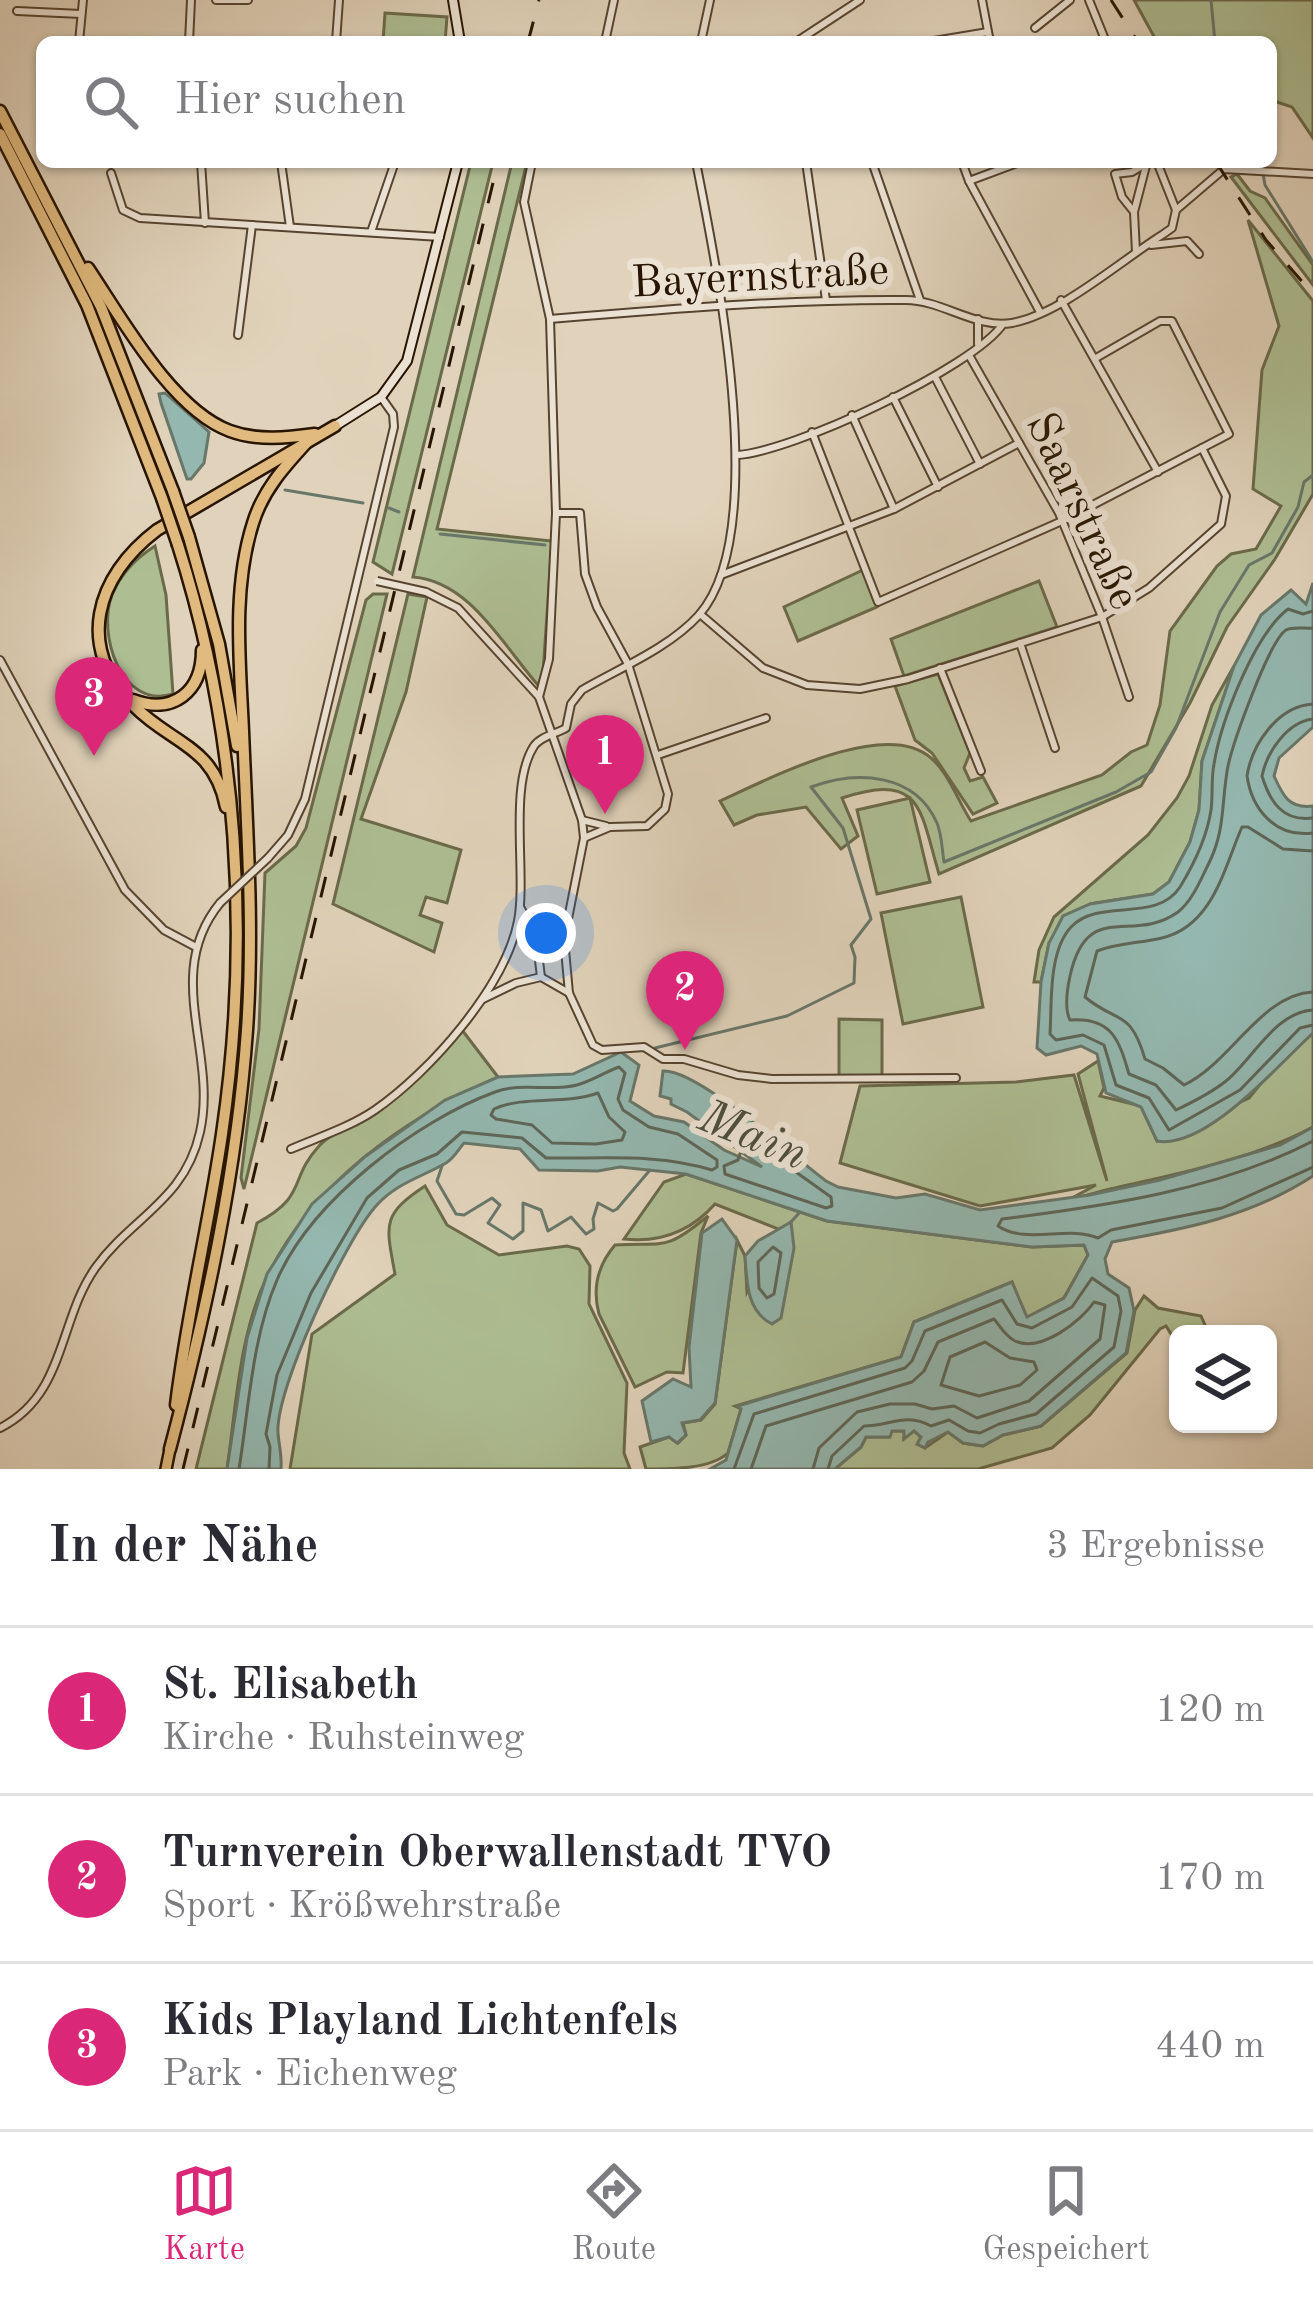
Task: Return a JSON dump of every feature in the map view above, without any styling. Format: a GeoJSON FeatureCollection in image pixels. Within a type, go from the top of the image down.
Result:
{"type":"FeatureCollection","features":[{"type":"Feature","properties":{"kind":"highway"},"geometry":{"type":"LineString","coordinates":[[0,111],[110,328],[218,644],[245,803]]}},
{"type":"Feature","properties":{"kind":"highway"},"geometry":{"type":"LineString","coordinates":[[0,134],[87,305],[168,494]]}},
{"type":"Feature","properties":{"kind":"highway"},"geometry":{"type":"LineString","coordinates":[[64,232],[150,357],[203,416],[243,435],[268,438],[329,429]]}},
{"type":"Feature","properties":{"kind":"highway"},"geometry":{"type":"LineString","coordinates":[[233,845],[224,797],[202,756],[140,712],[105,666],[98,631],[105,592],[116,571],[157,530],[329,429]]}},
{"type":"Feature","properties":{"kind":"highway"},"geometry":{"type":"LineString","coordinates":[[170,1450],[200,1330],[241,1088],[250,928],[239,625],[246,551],[267,489],[308,441]]}},
{"type":"Feature","properties":{"kind":"highway"},"geometry":{"type":"LineString","coordinates":[[170,1450],[229,1079],[235,958],[233,845],[224,745],[214,676],[183,541]]}},
{"type":"Feature","properties":{"kind":"highway"},"geometry":{"type":"LineString","coordinates":[[124,695],[160,706],[186,696],[200,673],[200,622]]}},
{"type":"Feature","properties":{"kind":"main road"},"geometry":{"type":"LineString","coordinates":[[166,1469],[170,1450]]}},
{"type":"Feature","properties":{"kind":"street"},"geometry":{"type":"LineString","coordinates":[[80,36],[83,0]]}},
{"type":"Feature","properties":{"kind":"street"},"geometry":{"type":"LineString","coordinates":[[189,36],[191,0]]}},
{"type":"Feature","properties":{"kind":"street"},"geometry":{"type":"LineString","coordinates":[[216,0],[248,0]]}},
{"type":"Feature","properties":{"kind":"street"},"geometry":{"type":"LineString","coordinates":[[337,36],[339,0]]}},
{"type":"Feature","properties":{"kind":"street"},"geometry":{"type":"LineString","coordinates":[[453,0],[459,36]]}},
{"type":"Feature","properties":{"kind":"street"},"geometry":{"type":"LineString","coordinates":[[605,36],[614,0]]}},
{"type":"Feature","properties":{"kind":"street"},"geometry":{"type":"LineString","coordinates":[[702,36],[710,0]]}},
{"type":"Feature","properties":{"kind":"street"},"geometry":{"type":"LineString","coordinates":[[805,36],[860,0]]}},
{"type":"Feature","properties":{"kind":"street"},"geometry":{"type":"LineString","coordinates":[[982,0],[989,36]]}},
{"type":"Feature","properties":{"kind":"street"},"geometry":{"type":"LineString","coordinates":[[1035,28],[1070,0]]}},
{"type":"Feature","properties":{"kind":"street"},"geometry":{"type":"LineString","coordinates":[[1089,0],[1104,36]]}},
{"type":"Feature","properties":{"kind":"street"},"geometry":{"type":"LineString","coordinates":[[17,11],[81,14]]}},
{"type":"Feature","properties":{"kind":"street"},"geometry":{"type":"LineString","coordinates":[[964,36],[988,32]]}},
{"type":"Feature","properties":{"kind":"street"},"geometry":{"type":"LineString","coordinates":[[201,168],[206,223]]}},
{"type":"Feature","properties":{"kind":"street"},"geometry":{"type":"LineString","coordinates":[[282,168],[290,227]]}},
{"type":"Feature","properties":{"kind":"street"},"geometry":{"type":"LineString","coordinates":[[371,232],[393,168]]}},
{"type":"Feature","properties":{"kind":"street"},"geometry":{"type":"LineString","coordinates":[[329,429],[381,397],[407,362],[457,168]]}},
{"type":"Feature","properties":{"kind":"street"},"geometry":{"type":"LineString","coordinates":[[530,168],[525,189],[526,219],[550,319],[556,513],[549,659],[539,697]]}},
{"type":"Feature","properties":{"kind":"street"},"geometry":{"type":"LineString","coordinates":[[291,1149],[374,1111],[463,1025],[482,1000],[512,940],[520,907],[523,784],[536,744],[566,728],[582,689],[700,614],[721,574],[731,520],[734,455],[724,304],[697,168]]}},
{"type":"Feature","properties":{"kind":"street"},"geometry":{"type":"LineString","coordinates":[[807,168],[826,300]]}},
{"type":"Feature","properties":{"kind":"street"},"geometry":{"type":"LineString","coordinates":[[874,168],[920,301]]}},
{"type":"Feature","properties":{"kind":"street"},"geometry":{"type":"LineString","coordinates":[[964,168],[1040,312]]}},
{"type":"Feature","properties":{"kind":"street"},"geometry":{"type":"LineString","coordinates":[[968,181],[1004,168]]}},
{"type":"Feature","properties":{"kind":"street"},"geometry":{"type":"LineString","coordinates":[[1134,212],[1122,197],[1115,173],[1138,168]]}},
{"type":"Feature","properties":{"kind":"street"},"geometry":{"type":"LineString","coordinates":[[1136,252],[1134,212],[1145,168]]}},
{"type":"Feature","properties":{"kind":"street"},"geometry":{"type":"LineString","coordinates":[[1159,168],[1176,211],[1224,169],[1313,174]]}},
{"type":"Feature","properties":{"kind":"street"},"geometry":{"type":"LineString","coordinates":[[111,173],[129,215],[440,238]]}},
{"type":"Feature","properties":{"kind":"street","name":"Bayernstraße"},"geometry":{"type":"LineString","coordinates":[[550,319],[724,304],[920,301],[1003,324],[1040,312],[1162,236],[1172,228],[1176,211]]}},
{"type":"Feature","properties":{"kind":"street"},"geometry":{"type":"LineString","coordinates":[[238,335],[252,225]]}},
{"type":"Feature","properties":{"kind":"street"},"geometry":{"type":"LineString","coordinates":[[1148,244],[1187,241],[1198,254]]}},
{"type":"Feature","properties":{"kind":"street"},"geometry":{"type":"LineString","coordinates":[[1061,300],[1158,472]]}},
{"type":"Feature","properties":{"kind":"street"},"geometry":{"type":"LineString","coordinates":[[978,320],[978,348]]}},
{"type":"Feature","properties":{"kind":"street"},"geometry":{"type":"LineString","coordinates":[[812,432],[878,602],[1062,521],[1228,434],[1172,321],[1160,321],[1096,358]]}},
{"type":"Feature","properties":{"kind":"street"},"geometry":{"type":"LineString","coordinates":[[734,455],[768,450],[893,398],[970,357],[1003,324]]}},
{"type":"Feature","properties":{"kind":"street","name":"Saarstraße"},"geometry":{"type":"LineString","coordinates":[[970,357],[1062,521],[1129,697]]}},
{"type":"Feature","properties":{"kind":"street"},"geometry":{"type":"LineString","coordinates":[[935,377],[980,464]]}},
{"type":"Feature","properties":{"kind":"street"},"geometry":{"type":"LineString","coordinates":[[0,1428],[46,1386],[94,1270],[166,1199],[195,1151],[204,1096],[190,985],[196,947],[220,903],[287,835],[305,800],[395,423],[381,397]]}},
{"type":"Feature","properties":{"kind":"street"},"geometry":{"type":"LineString","coordinates":[[893,398],[938,488]]}},
{"type":"Feature","properties":{"kind":"street"},"geometry":{"type":"LineString","coordinates":[[851,415],[894,509]]}},
{"type":"Feature","properties":{"kind":"street"},"geometry":{"type":"LineString","coordinates":[[721,574],[894,509],[1020,443]]}},
{"type":"Feature","properties":{"kind":"street"},"geometry":{"type":"LineString","coordinates":[[700,614],[763,668],[806,685],[860,689],[1102,617],[1149,589],[1221,524],[1226,496],[1202,448]]}},
{"type":"Feature","properties":{"kind":"street"},"geometry":{"type":"LineString","coordinates":[[556,513],[580,513],[585,574],[628,664],[668,794],[665,809],[639,828],[582,820]]}},
{"type":"Feature","properties":{"kind":"street"},"geometry":{"type":"LineString","coordinates":[[358,577],[426,592],[458,608],[539,697],[582,820],[584,838],[564,939],[569,993],[593,1045],[602,1050],[644,1047],[663,1059],[684,1059],[738,1075],[772,1079],[956,1078]]}},
{"type":"Feature","properties":{"kind":"street"},"geometry":{"type":"LineString","coordinates":[[1020,644],[1055,748]]}},
{"type":"Feature","properties":{"kind":"street"},"geometry":{"type":"LineString","coordinates":[[0,660],[125,890],[150,919],[196,947]]}},
{"type":"Feature","properties":{"kind":"street"},"geometry":{"type":"LineString","coordinates":[[940,668],[981,771]]}},
{"type":"Feature","properties":{"kind":"street"},"geometry":{"type":"LineString","coordinates":[[658,755],[766,718]]}},
{"type":"Feature","properties":{"kind":"street"},"geometry":{"type":"LineString","coordinates":[[584,838],[610,827]]}},
{"type":"Feature","properties":{"kind":"street"},"geometry":{"type":"LineString","coordinates":[[520,907],[536,936],[541,977]]}},
{"type":"Feature","properties":{"kind":"street"},"geometry":{"type":"LineString","coordinates":[[482,1000],[541,977],[569,993]]}},
{"type":"Feature","properties":{"kind":"green space"},"geometry":{"type":"Polygon","coordinates":[[[1134,0],[1313,0],[1313,138],[1292,107],[1277,102],[1277,36],[1154,36],[1134,0]]]}},
{"type":"Feature","properties":{"kind":"green space"},"geometry":{"type":"Polygon","coordinates":[[[385,13],[447,17],[445,36],[383,36],[385,13]]]}},
{"type":"Feature","properties":{"kind":"green space"},"geometry":{"type":"Polygon","coordinates":[[[470,168],[492,168],[392,574],[373,562],[470,168]]]}},
{"type":"Feature","properties":{"kind":"green space"},"geometry":{"type":"Polygon","coordinates":[[[511,168],[526,168],[437,529],[552,541],[543,673],[538,685],[469,603],[433,581],[413,577],[511,168]]]}},
{"type":"Feature","properties":{"kind":"green space"},"geometry":{"type":"Polygon","coordinates":[[[1237,174],[1250,191],[1265,198],[1313,265],[1313,285],[1231,177],[1237,174]]]}},
{"type":"Feature","properties":{"kind":"green space"},"geometry":{"type":"Polygon","coordinates":[[[1248,220],[1313,301],[1313,494],[1227,627],[1190,703],[1141,786],[939,874],[914,802],[889,790],[842,798],[858,836],[841,849],[806,807],[757,815],[734,825],[720,801],[795,767],[856,748],[911,747],[931,758],[971,821],[1102,775],[1147,745],[1160,705],[1170,631],[1217,566],[1231,554],[1256,549],[1281,506],[1253,489],[1262,370],[1279,326],[1248,220]]]}},
{"type":"Feature","properties":{"kind":"green space"},"geometry":{"type":"Polygon","coordinates":[[[155,546],[166,595],[173,694],[155,696],[139,691],[117,665],[108,611],[130,567],[155,546]]]}},
{"type":"Feature","properties":{"kind":"green space"},"geometry":{"type":"Polygon","coordinates":[[[863,570],[877,607],[798,641],[784,607],[863,570]]]}},
{"type":"Feature","properties":{"kind":"green space"},"geometry":{"type":"Polygon","coordinates":[[[1039,581],[1057,627],[904,676],[891,639],[1039,581]]]}},
{"type":"Feature","properties":{"kind":"green space"},"geometry":{"type":"Polygon","coordinates":[[[373,594],[387,594],[244,1189],[241,1178],[259,1029],[265,873],[296,846],[306,828],[366,600],[373,594]]]}},
{"type":"Feature","properties":{"kind":"green space"},"geometry":{"type":"Polygon","coordinates":[[[408,594],[427,597],[406,692],[361,819],[461,850],[447,903],[426,897],[420,915],[442,923],[434,952],[333,904],[408,594]]]}},
{"type":"Feature","properties":{"kind":"green space"},"geometry":{"type":"Polygon","coordinates":[[[1234,666],[1202,761],[1199,810],[1190,842],[1169,882],[1153,894],[1090,904],[1049,943],[1041,982],[1034,982],[1039,950],[1054,917],[1148,835],[1177,798],[1212,705],[1234,666]]]}},
{"type":"Feature","properties":{"kind":"green space"},"geometry":{"type":"Polygon","coordinates":[[[938,674],[970,753],[964,768],[970,781],[983,777],[997,803],[973,814],[932,753],[915,740],[895,686],[938,674]]]}},
{"type":"Feature","properties":{"kind":"green space"},"geometry":{"type":"Polygon","coordinates":[[[910,798],[930,882],[877,894],[857,810],[910,798]]]}},
{"type":"Feature","properties":{"kind":"green space"},"geometry":{"type":"Polygon","coordinates":[[[961,897],[983,1007],[903,1024],[881,913],[961,897]]]}},
{"type":"Feature","properties":{"kind":"green space"},"geometry":{"type":"Polygon","coordinates":[[[839,1019],[882,1020],[882,1077],[839,1077],[839,1019]]]}},
{"type":"Feature","properties":{"kind":"green space"},"geometry":{"type":"Polygon","coordinates":[[[462,1030],[498,1077],[395,1134],[334,1184],[308,1213],[285,1245],[257,1301],[240,1372],[227,1469],[196,1469],[257,1223],[291,1196],[324,1141],[387,1105],[462,1030]]]}},
{"type":"Feature","properties":{"kind":"green space"},"geometry":{"type":"Polygon","coordinates":[[[1313,1033],[1313,1127],[1216,1164],[1070,1199],[1096,1185],[980,1206],[840,1163],[860,1086],[1016,1082],[1074,1075],[1107,1181],[1078,1074],[1098,1061],[1104,1088],[1100,1096],[1141,1106],[1157,1141],[1249,1098],[1313,1033]]]}},
{"type":"Feature","properties":{"kind":"green space"},"geometry":{"type":"Polygon","coordinates":[[[686,1174],[827,1221],[1032,1247],[1084,1245],[1088,1255],[1064,1298],[1026,1318],[1012,1282],[914,1322],[901,1357],[735,1406],[741,1409],[728,1453],[720,1458],[691,1467],[646,1469],[640,1447],[669,1437],[678,1443],[686,1435],[683,1423],[701,1420],[715,1404],[737,1240],[745,1256],[747,1292],[781,1230],[715,1204],[674,1233],[624,1239],[664,1182],[686,1174]]]}},
{"type":"Feature","properties":{"kind":"green space"},"geometry":{"type":"Polygon","coordinates":[[[425,1186],[447,1225],[499,1255],[567,1246],[579,1249],[590,1266],[589,1304],[627,1383],[624,1453],[630,1469],[290,1469],[312,1334],[395,1274],[390,1223],[400,1205],[425,1186]]]}},
{"type":"Feature","properties":{"kind":"green space"},"geometry":{"type":"Polygon","coordinates":[[[708,1216],[701,1233],[683,1373],[667,1372],[635,1387],[599,1314],[596,1295],[604,1261],[615,1245],[664,1243],[708,1216]]]}},
{"type":"Feature","properties":{"kind":"green space"},"geometry":{"type":"Polygon","coordinates":[[[1144,1296],[1158,1308],[1201,1316],[1205,1325],[1160,1329],[1090,1415],[1052,1448],[978,1469],[835,1469],[866,1437],[889,1437],[891,1431],[905,1431],[904,1438],[914,1430],[921,1437],[918,1444],[925,1448],[948,1432],[963,1443],[983,1446],[1003,1435],[1041,1426],[1127,1353],[1135,1310],[1144,1296]]]}},
{"type":"Feature","properties":{"kind":"water"},"geometry":{"type":"Polygon","coordinates":[[[165,393],[209,432],[204,463],[191,479],[187,479],[161,403],[159,394],[165,393]]]}},
{"type":"Feature","properties":{"kind":"water"},"geometry":{"type":"Polygon","coordinates":[[[1313,583],[1313,727],[1279,758],[1274,776],[1288,800],[1313,806],[1313,1033],[1219,1119],[1176,1140],[1157,1141],[1141,1107],[1106,1093],[1097,1054],[1081,1046],[1046,1055],[1037,1048],[1049,943],[1063,916],[1090,904],[1153,894],[1169,882],[1190,842],[1199,810],[1202,761],[1234,666],[1261,615],[1291,590],[1306,604],[1313,583]]]}},
{"type":"Feature","properties":{"kind":"water","name":"Main"},"geometry":{"type":"Polygon","coordinates":[[[621,1052],[639,1065],[630,1101],[654,1116],[684,1122],[724,1150],[762,1167],[671,1104],[671,1099],[660,1096],[663,1071],[679,1074],[721,1098],[826,1181],[896,1198],[925,1194],[980,1210],[1090,1195],[1280,1145],[1313,1127],[1313,1176],[1241,1211],[1112,1242],[1105,1259],[1108,1274],[1129,1288],[1134,1311],[1126,1353],[1041,1426],[1003,1435],[983,1446],[963,1443],[948,1432],[925,1448],[917,1444],[921,1437],[914,1431],[904,1439],[904,1431],[892,1431],[890,1437],[866,1437],[835,1469],[710,1469],[726,1460],[738,1406],[901,1357],[914,1322],[1012,1282],[1027,1317],[1064,1298],[1088,1255],[1084,1245],[1032,1247],[827,1221],[686,1174],[620,1167],[539,1170],[520,1149],[464,1143],[446,1163],[384,1198],[348,1249],[288,1384],[278,1433],[281,1469],[227,1469],[247,1338],[267,1274],[312,1204],[366,1156],[445,1100],[498,1077],[573,1074],[621,1052]]]}},
{"type":"Feature","properties":{"kind":"water"},"geometry":{"type":"Polygon","coordinates":[[[722,1219],[737,1240],[715,1403],[700,1420],[682,1423],[686,1435],[677,1443],[669,1437],[651,1442],[642,1401],[673,1379],[691,1387],[689,1347],[702,1233],[722,1219]]]}},
{"type":"Feature","properties":{"kind":"water"},"geometry":{"type":"Polygon","coordinates":[[[791,1222],[794,1248],[781,1318],[772,1324],[753,1303],[745,1256],[758,1241],[791,1222]]]}},
{"type":"Feature","properties":{"kind":"waterway"},"geometry":{"type":"LineString","coordinates":[[1211,0],[1214,36]]}},
{"type":"Feature","properties":{"kind":"waterway"},"geometry":{"type":"LineString","coordinates":[[1262,168],[1265,185],[1313,262]]}},
{"type":"Feature","properties":{"kind":"waterway"},"geometry":{"type":"LineString","coordinates":[[655,1048],[787,1016],[854,983],[851,945],[871,919],[843,828],[811,787],[847,778],[900,785],[927,806],[937,823],[944,862],[1116,792],[1151,772],[1176,728],[1220,612],[1249,565],[1272,553],[1298,507],[1304,482],[1313,475]]}},
{"type":"Feature","properties":{"kind":"waterway"},"geometry":{"type":"LineString","coordinates":[[285,490],[363,503]]}},
{"type":"Feature","properties":{"kind":"waterway"},"geometry":{"type":"LineString","coordinates":[[389,508],[399,512]]}},
{"type":"Feature","properties":{"kind":"waterway"},"geometry":{"type":"LineString","coordinates":[[440,534],[545,545]]}},
{"type":"Feature","properties":{"kind":"waterway"},"geometry":{"type":"LineString","coordinates":[[442,1166],[437,1181],[456,1214],[464,1215],[492,1198],[500,1205],[488,1223],[513,1239],[523,1231],[523,1203],[541,1210],[548,1231],[571,1217],[586,1234],[594,1229],[598,1203],[617,1209],[650,1170]]}},
{"type":"Feature","properties":{"kind":"waterway"},"geometry":{"type":"LineString","coordinates":[[791,1222],[800,1212]]}},
{"type":"Feature","properties":{"kind":"railway"},"geometry":{"type":"LineString","coordinates":[[530,36],[539,0]]}},
{"type":"Feature","properties":{"kind":"railway"},"geometry":{"type":"LineString","coordinates":[[1111,0],[1134,36]]}},
{"type":"Feature","properties":{"kind":"railway"},"geometry":{"type":"LineString","coordinates":[[183,1469],[497,168]]}},
{"type":"Feature","properties":{"kind":"railway"},"geometry":{"type":"LineString","coordinates":[[1220,168],[1266,240],[1313,294]]}},
{"type":"Feature","properties":{"kind":"place","name":"Kids Playland Lichtenfels"},"geometry":{"type":"Point","coordinates":[94,756]}},
{"type":"Feature","properties":{"kind":"place","name":"St. Elisabeth"},"geometry":{"type":"Point","coordinates":[605,814]}},
{"type":"Feature","properties":{"kind":"place","name":"Turnverein Oberwallenstadt TVO"},"geometry":{"type":"Point","coordinates":[685,1050]}}]}
